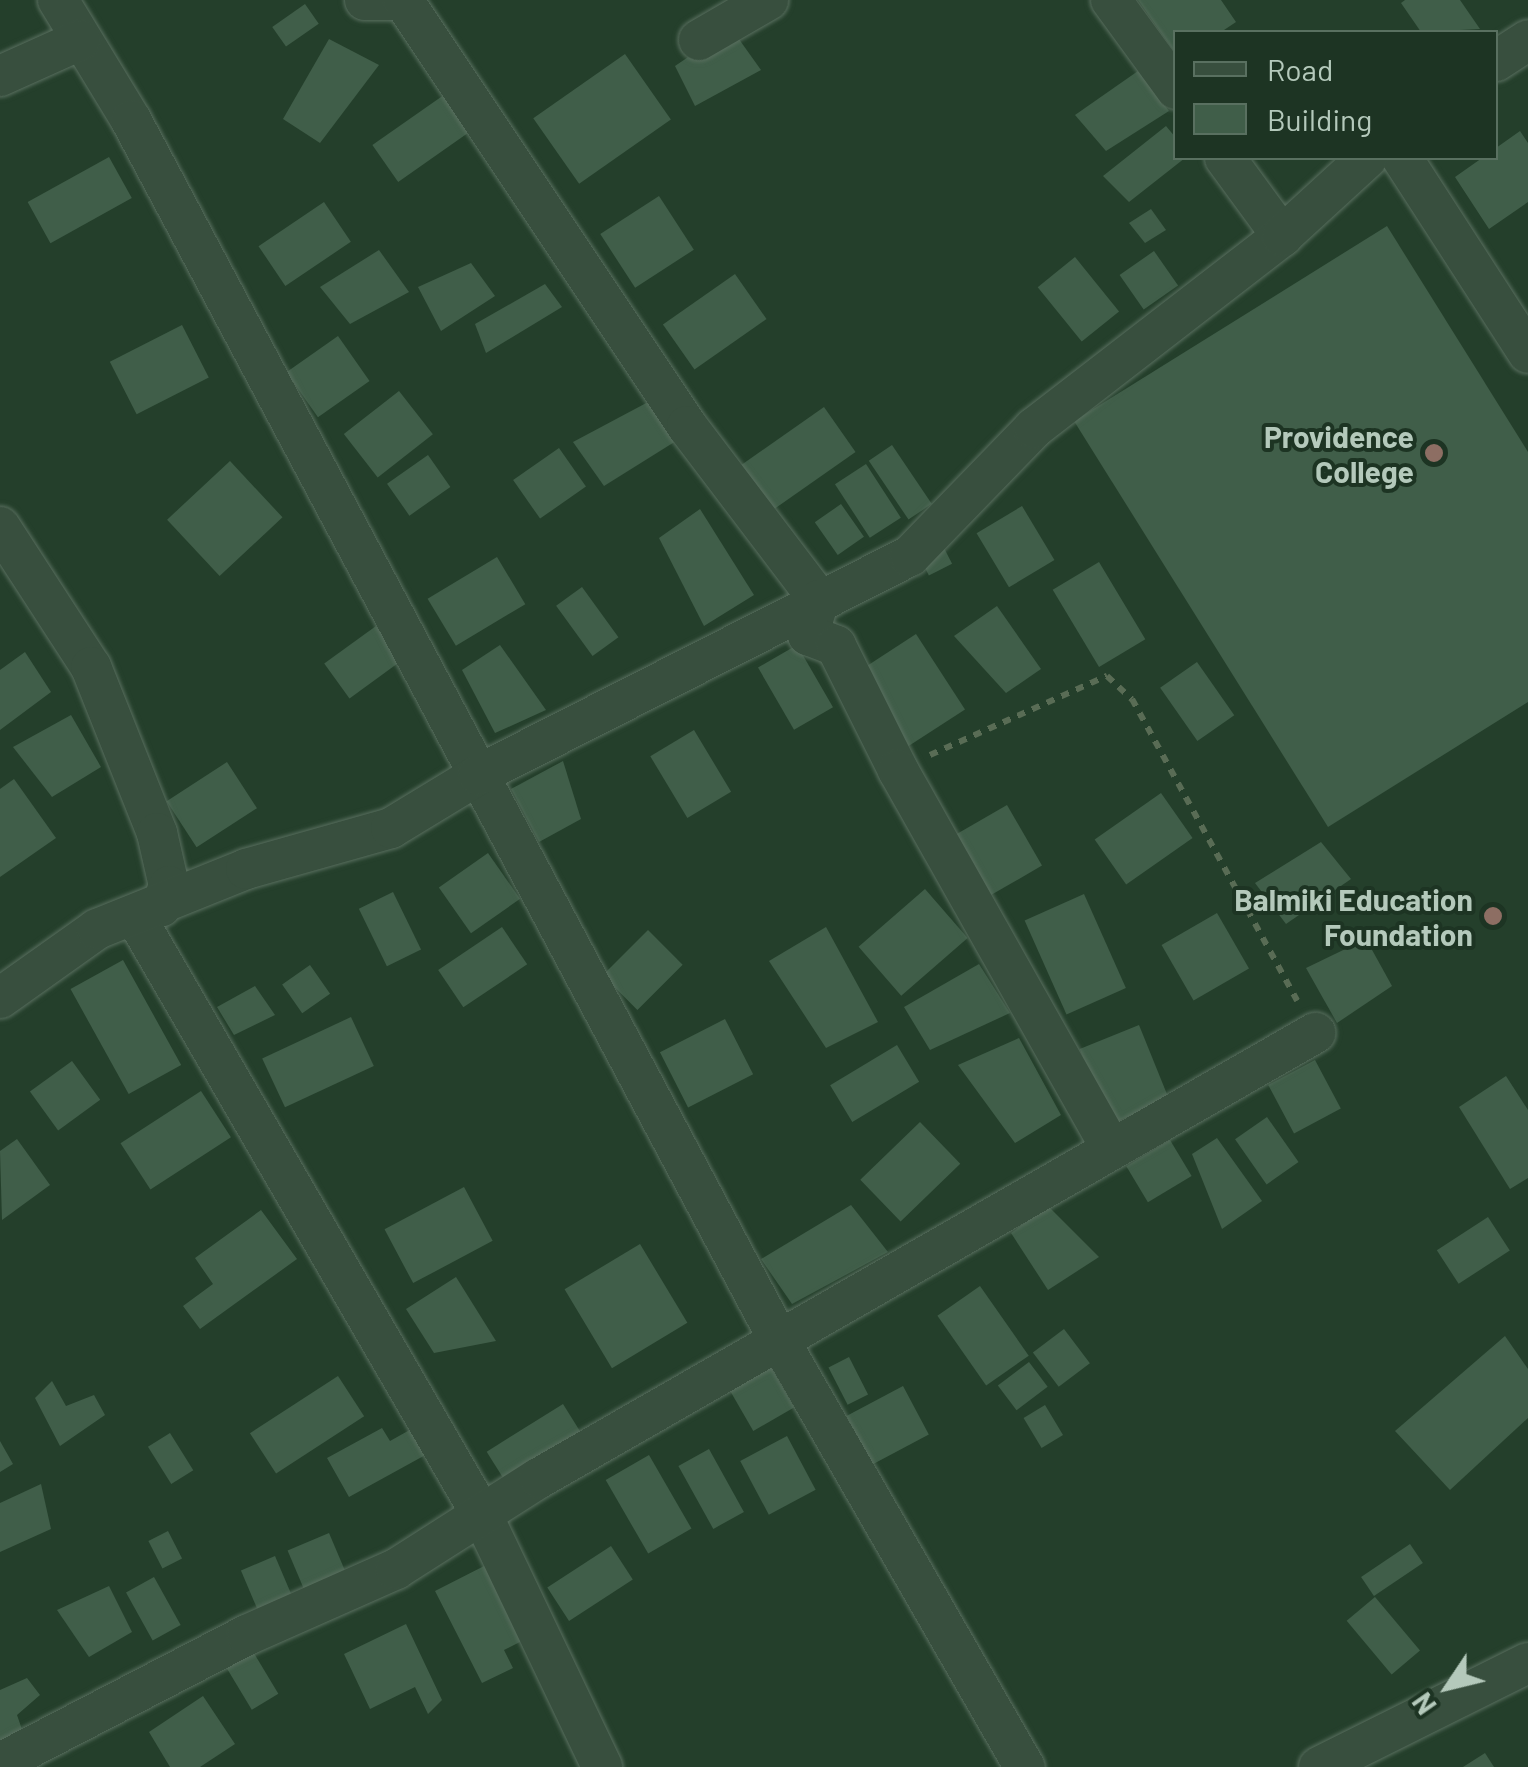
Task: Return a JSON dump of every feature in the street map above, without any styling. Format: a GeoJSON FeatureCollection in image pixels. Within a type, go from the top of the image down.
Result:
{"type":"FeatureCollection","features":[{"type":"Feature","properties":{"kind":"street"},"geometry":{"type":"LineString","coordinates":[[58,0],[131,120],[779,1340],[1025,1767]]}},
{"type":"Feature","properties":{"kind":"street"},"geometry":{"type":"LineString","coordinates":[[365,0],[392,0]]}},
{"type":"Feature","properties":{"kind":"street"},"geometry":{"type":"LineString","coordinates":[[403,0],[686,426],[818,600]]}},
{"type":"Feature","properties":{"kind":"street"},"geometry":{"type":"LineString","coordinates":[[699,40],[768,0]]}},
{"type":"Feature","properties":{"kind":"street"},"geometry":{"type":"LineString","coordinates":[[1111,0],[1173,85]]}},
{"type":"Feature","properties":{"kind":"street"},"geometry":{"type":"LineString","coordinates":[[0,76],[80,40]]}},
{"type":"Feature","properties":{"kind":"street"},"geometry":{"type":"LineString","coordinates":[[1498,60],[1528,40]]}},
{"type":"Feature","properties":{"kind":"street"},"geometry":{"type":"LineString","coordinates":[[1226,160],[1282,236]]}},
{"type":"Feature","properties":{"kind":"street"},"geometry":{"type":"LineString","coordinates":[[0,998],[96,929],[246,869],[391,828],[478,775],[910,556],[1034,428],[1282,236],[1365,160]]}},
{"type":"Feature","properties":{"kind":"street"},"geometry":{"type":"LineString","coordinates":[[1403,160],[1528,353]]}},
{"type":"Feature","properties":{"kind":"street"},"geometry":{"type":"LineString","coordinates":[[0,527],[92,666],[156,833],[169,886],[148,911]]}},
{"type":"Feature","properties":{"kind":"street"},"geometry":{"type":"LineString","coordinates":[[818,600],[808,636],[836,646],[898,770],[1111,1148]]}},
{"type":"Feature","properties":{"kind":"street"},"geometry":{"type":"LineString","coordinates":[[148,911],[483,1517],[602,1767]]}},
{"type":"Feature","properties":{"kind":"street"},"geometry":{"type":"LineString","coordinates":[[0,1763],[247,1635],[396,1569],[779,1340],[1315,1033]]}},
{"type":"Feature","properties":{"kind":"street"},"geometry":{"type":"LineString","coordinates":[[1318,1767],[1528,1663]]}},
{"type":"Feature","properties":{"kind":"path"},"geometry":{"type":"LineString","coordinates":[[898,770],[1107,676],[1132,699],[1315,1033]]}},
{"type":"Feature","properties":{"kind":"building"},"geometry":{"type":"Polygon","coordinates":[[[1138,0],[1221,0],[1236,22],[1224,30],[1173,30],[1173,50],[1138,0]]]}},
{"type":"Feature","properties":{"kind":"building"},"geometry":{"type":"Polygon","coordinates":[[[1460,0],[1480,29],[1420,30],[1401,3],[1460,0]]]}},
{"type":"Feature","properties":{"kind":"building"},"geometry":{"type":"Polygon","coordinates":[[[305,4],[319,24],[286,47],[272,27],[305,4]]]}},
{"type":"Feature","properties":{"kind":"building"},"geometry":{"type":"Polygon","coordinates":[[[731,28],[761,70],[695,106],[675,66],[731,28]]]}},
{"type":"Feature","properties":{"kind":"building"},"geometry":{"type":"Polygon","coordinates":[[[329,39],[379,65],[320,143],[283,119],[329,39]]]}},
{"type":"Feature","properties":{"kind":"building"},"geometry":{"type":"Polygon","coordinates":[[[625,54],[671,120],[579,184],[533,118],[625,54]]]}},
{"type":"Feature","properties":{"kind":"building"},"geometry":{"type":"Polygon","coordinates":[[[1138,71],[1169,111],[1106,151],[1075,115],[1138,71]]]}},
{"type":"Feature","properties":{"kind":"building"},"geometry":{"type":"Polygon","coordinates":[[[451,90],[477,127],[398,182],[372,145],[451,90]]]}},
{"type":"Feature","properties":{"kind":"building"},"geometry":{"type":"Polygon","coordinates":[[[1166,126],[1173,134],[1173,160],[1182,160],[1129,202],[1103,176],[1166,126]]]}},
{"type":"Feature","properties":{"kind":"building"},"geometry":{"type":"Polygon","coordinates":[[[1520,131],[1528,143],[1528,202],[1489,229],[1455,177],[1479,160],[1498,160],[1498,147],[1520,131]]]}},
{"type":"Feature","properties":{"kind":"building"},"geometry":{"type":"Polygon","coordinates":[[[109,157],[132,198],[50,243],[28,202],[109,157]]]}},
{"type":"Feature","properties":{"kind":"building"},"geometry":{"type":"Polygon","coordinates":[[[659,196],[694,250],[635,288],[600,234],[659,196]]]}},
{"type":"Feature","properties":{"kind":"building"},"geometry":{"type":"Polygon","coordinates":[[[324,202],[351,242],[285,286],[259,246],[324,202]]]}},
{"type":"Feature","properties":{"kind":"building"},"geometry":{"type":"Polygon","coordinates":[[[1151,209],[1166,230],[1145,243],[1129,223],[1151,209]]]}},
{"type":"Feature","properties":{"kind":"building","name":"Balmiki Education Foundation"},"geometry":{"type":"Polygon","coordinates":[[[1387,226],[1528,452],[1528,702],[1328,827],[1074,421],[1387,226]]]}},
{"type":"Feature","properties":{"kind":"building"},"geometry":{"type":"Polygon","coordinates":[[[379,250],[409,292],[350,324],[320,287],[379,250]]]}},
{"type":"Feature","properties":{"kind":"building"},"geometry":{"type":"Polygon","coordinates":[[[1154,251],[1178,285],[1144,309],[1120,275],[1154,251]]]}},
{"type":"Feature","properties":{"kind":"building"},"geometry":{"type":"Polygon","coordinates":[[[1075,257],[1119,311],[1082,342],[1038,287],[1075,257]]]}},
{"type":"Feature","properties":{"kind":"building"},"geometry":{"type":"Polygon","coordinates":[[[471,263],[495,296],[441,331],[418,287],[471,263]]]}},
{"type":"Feature","properties":{"kind":"building"},"geometry":{"type":"Polygon","coordinates":[[[735,274],[767,319],[694,370],[663,324],[735,274]]]}},
{"type":"Feature","properties":{"kind":"building"},"geometry":{"type":"Polygon","coordinates":[[[545,284],[562,307],[486,353],[475,324],[545,284]]]}},
{"type":"Feature","properties":{"kind":"building"},"geometry":{"type":"Polygon","coordinates":[[[182,325],[209,378],[137,414],[110,362],[182,325]]]}},
{"type":"Feature","properties":{"kind":"building"},"geometry":{"type":"Polygon","coordinates":[[[338,336],[370,381],[318,417],[286,372],[338,336]]]}},
{"type":"Feature","properties":{"kind":"building"},"geometry":{"type":"Polygon","coordinates":[[[399,391],[433,434],[378,477],[344,434],[399,391]]]}},
{"type":"Feature","properties":{"kind":"building"},"geometry":{"type":"Polygon","coordinates":[[[650,401],[676,441],[604,486],[573,442],[650,401]]]}},
{"type":"Feature","properties":{"kind":"building"},"geometry":{"type":"Polygon","coordinates":[[[824,407],[856,452],[773,510],[741,465],[824,407]]]}},
{"type":"Feature","properties":{"kind":"building"},"geometry":{"type":"Polygon","coordinates":[[[892,445],[932,504],[908,520],[869,461],[892,445]]]}},
{"type":"Feature","properties":{"kind":"building"},"geometry":{"type":"Polygon","coordinates":[[[559,448],[586,487],[540,519],[513,480],[559,448]]]}},
{"type":"Feature","properties":{"kind":"building"},"geometry":{"type":"Polygon","coordinates":[[[428,455],[450,487],[409,516],[387,484],[428,455]]]}},
{"type":"Feature","properties":{"kind":"building"},"geometry":{"type":"Polygon","coordinates":[[[230,461],[283,517],[220,576],[167,520],[230,461]]]}},
{"type":"Feature","properties":{"kind":"building"},"geometry":{"type":"Polygon","coordinates":[[[866,464],[901,518],[870,538],[835,484],[866,464]]]}},
{"type":"Feature","properties":{"kind":"building"},"geometry":{"type":"Polygon","coordinates":[[[841,504],[864,537],[838,555],[815,522],[841,504]]]}},
{"type":"Feature","properties":{"kind":"building"},"geometry":{"type":"Polygon","coordinates":[[[1022,506],[1054,560],[1009,587],[977,533],[1022,506]]]}},
{"type":"Feature","properties":{"kind":"building"},"geometry":{"type":"Polygon","coordinates":[[[700,509],[754,595],[704,626],[659,538],[700,509]]]}},
{"type":"Feature","properties":{"kind":"building"},"geometry":{"type":"Polygon","coordinates":[[[943,546],[952,564],[929,576],[920,558],[943,546]]]}},
{"type":"Feature","properties":{"kind":"building"},"geometry":{"type":"Polygon","coordinates":[[[497,557],[525,604],[456,646],[428,599],[497,557]]]}},
{"type":"Feature","properties":{"kind":"building"},"geometry":{"type":"Polygon","coordinates":[[[1099,562],[1145,639],[1099,667],[1053,590],[1099,562]]]}},
{"type":"Feature","properties":{"kind":"building"},"geometry":{"type":"Polygon","coordinates":[[[582,587],[618,637],[593,656],[556,606],[582,587]]]}},
{"type":"Feature","properties":{"kind":"building"},"geometry":{"type":"Polygon","coordinates":[[[997,606],[1041,669],[1006,693],[954,636],[997,606]]]}},
{"type":"Feature","properties":{"kind":"building"},"geometry":{"type":"Polygon","coordinates":[[[376,626],[401,661],[349,698],[324,664],[376,626]]]}},
{"type":"Feature","properties":{"kind":"building"},"geometry":{"type":"Polygon","coordinates":[[[916,634],[965,709],[901,751],[852,675],[916,634]]]}},
{"type":"Feature","properties":{"kind":"building"},"geometry":{"type":"Polygon","coordinates":[[[500,645],[546,710],[495,733],[462,670],[500,645]]]}},
{"type":"Feature","properties":{"kind":"building"},"geometry":{"type":"Polygon","coordinates":[[[797,645],[833,707],[794,730],[758,668],[797,645]]]}},
{"type":"Feature","properties":{"kind":"building"},"geometry":{"type":"Polygon","coordinates":[[[25,652],[51,692],[0,730],[0,670],[25,652]]]}},
{"type":"Feature","properties":{"kind":"building"},"geometry":{"type":"Polygon","coordinates":[[[1197,662],[1234,715],[1197,741],[1160,688],[1197,662]]]}},
{"type":"Feature","properties":{"kind":"building"},"geometry":{"type":"Polygon","coordinates":[[[71,715],[101,767],[52,797],[13,747],[71,715]]]}},
{"type":"Feature","properties":{"kind":"building"},"geometry":{"type":"Polygon","coordinates":[[[694,730],[731,792],[687,818],[650,756],[694,730]]]}},
{"type":"Feature","properties":{"kind":"building"},"geometry":{"type":"Polygon","coordinates":[[[563,761],[581,819],[539,842],[511,789],[563,761]]]}},
{"type":"Feature","properties":{"kind":"building"},"geometry":{"type":"Polygon","coordinates":[[[227,762],[257,808],[197,847],[167,801],[227,762]]]}},
{"type":"Feature","properties":{"kind":"building"},"geometry":{"type":"Polygon","coordinates":[[[14,779],[56,838],[0,877],[0,789],[14,779]]]}},
{"type":"Feature","properties":{"kind":"building"},"geometry":{"type":"Polygon","coordinates":[[[1161,793],[1193,838],[1126,885],[1095,839],[1161,793]]]}},
{"type":"Feature","properties":{"kind":"building"},"geometry":{"type":"Polygon","coordinates":[[[1007,805],[1042,866],[987,898],[952,837],[1007,805]]]}},
{"type":"Feature","properties":{"kind":"building"},"geometry":{"type":"Polygon","coordinates":[[[1321,842],[1351,879],[1286,924],[1255,883],[1321,842]]]}},
{"type":"Feature","properties":{"kind":"building"},"geometry":{"type":"Polygon","coordinates":[[[488,853],[520,899],[471,933],[439,887],[488,853]]]}},
{"type":"Feature","properties":{"kind":"building"},"geometry":{"type":"Polygon","coordinates":[[[925,889],[968,938],[901,996],[859,947],[925,889]]]}},
{"type":"Feature","properties":{"kind":"building"},"geometry":{"type":"Polygon","coordinates":[[[393,892],[421,950],[387,966],[359,909],[393,892]]]}},
{"type":"Feature","properties":{"kind":"building"},"geometry":{"type":"Polygon","coordinates":[[[1084,894],[1126,988],[1067,1015],[1025,920],[1084,894]]]}},
{"type":"Feature","properties":{"kind":"building"},"geometry":{"type":"Polygon","coordinates":[[[1217,913],[1249,968],[1194,1000],[1162,945],[1217,913]]]}},
{"type":"Feature","properties":{"kind":"building"},"geometry":{"type":"Polygon","coordinates":[[[502,927],[527,964],[463,1007],[438,970],[502,927]]]}},
{"type":"Feature","properties":{"kind":"building"},"geometry":{"type":"Polygon","coordinates":[[[826,927],[878,1022],[826,1048],[769,961],[826,927]]]}},
{"type":"Feature","properties":{"kind":"building"},"geometry":{"type":"Polygon","coordinates":[[[648,930],[683,965],[637,1010],[603,975],[648,930]]]}},
{"type":"Feature","properties":{"kind":"building"},"geometry":{"type":"Polygon","coordinates":[[[1366,939],[1392,986],[1337,1023],[1306,968],[1366,939]]]}},
{"type":"Feature","properties":{"kind":"building"},"geometry":{"type":"Polygon","coordinates":[[[123,960],[181,1065],[129,1094],[71,989],[123,960]]]}},
{"type":"Feature","properties":{"kind":"building"},"geometry":{"type":"Polygon","coordinates":[[[979,964],[1010,1013],[930,1050],[904,1007],[979,964]]]}},
{"type":"Feature","properties":{"kind":"building"},"geometry":{"type":"Polygon","coordinates":[[[310,965],[330,994],[302,1013],[282,985],[310,965]]]}},
{"type":"Feature","properties":{"kind":"building"},"geometry":{"type":"Polygon","coordinates":[[[255,986],[275,1015],[234,1035],[217,1007],[255,986]]]}},
{"type":"Feature","properties":{"kind":"building"},"geometry":{"type":"Polygon","coordinates":[[[351,1017],[374,1066],[285,1107],[262,1058],[351,1017]]]}},
{"type":"Feature","properties":{"kind":"building"},"geometry":{"type":"Polygon","coordinates":[[[725,1019],[753,1074],[688,1107],[660,1052],[725,1019]]]}},
{"type":"Feature","properties":{"kind":"building"},"geometry":{"type":"Polygon","coordinates":[[[1139,1025],[1169,1100],[1110,1124],[1080,1049],[1139,1025]]]}},
{"type":"Feature","properties":{"kind":"building"},"geometry":{"type":"Polygon","coordinates":[[[1019,1038],[1061,1115],[1015,1143],[958,1065],[1019,1038]]]}},
{"type":"Feature","properties":{"kind":"building"},"geometry":{"type":"Polygon","coordinates":[[[897,1045],[919,1082],[852,1122],[830,1085],[897,1045]]]}},
{"type":"Feature","properties":{"kind":"building"},"geometry":{"type":"Polygon","coordinates":[[[1315,1060],[1341,1109],[1294,1133],[1268,1085],[1315,1060]]]}},
{"type":"Feature","properties":{"kind":"building"},"geometry":{"type":"Polygon","coordinates":[[[72,1061],[100,1100],[58,1130],[30,1092],[72,1061]]]}},
{"type":"Feature","properties":{"kind":"building"},"geometry":{"type":"Polygon","coordinates":[[[1506,1076],[1528,1110],[1528,1178],[1510,1189],[1459,1107],[1506,1076]]]}},
{"type":"Feature","properties":{"kind":"building"},"geometry":{"type":"Polygon","coordinates":[[[201,1091],[231,1137],[150,1189],[120,1143],[201,1091]]]}},
{"type":"Feature","properties":{"kind":"building"},"geometry":{"type":"Polygon","coordinates":[[[1267,1117],[1299,1162],[1267,1184],[1235,1139],[1267,1117]]]}},
{"type":"Feature","properties":{"kind":"building"},"geometry":{"type":"Polygon","coordinates":[[[920,1122],[960,1164],[901,1221],[860,1180],[920,1122]]]}},
{"type":"Feature","properties":{"kind":"building"},"geometry":{"type":"Polygon","coordinates":[[[1217,1138],[1262,1201],[1222,1229],[1192,1154],[1217,1138]]]}},
{"type":"Feature","properties":{"kind":"building"},"geometry":{"type":"Polygon","coordinates":[[[17,1139],[50,1185],[2,1220],[0,1151],[17,1139]]]}},
{"type":"Feature","properties":{"kind":"building"},"geometry":{"type":"Polygon","coordinates":[[[1170,1140],[1192,1176],[1148,1202],[1126,1166],[1170,1140]]]}},
{"type":"Feature","properties":{"kind":"building"},"geometry":{"type":"Polygon","coordinates":[[[464,1187],[493,1241],[413,1283],[385,1229],[464,1187]]]}},
{"type":"Feature","properties":{"kind":"building"},"geometry":{"type":"Polygon","coordinates":[[[851,1205],[888,1252],[792,1304],[761,1259],[851,1205]]]}},
{"type":"Feature","properties":{"kind":"building"},"geometry":{"type":"Polygon","coordinates":[[[1048,1206],[1099,1257],[1048,1290],[1011,1233],[1048,1206]]]}},
{"type":"Feature","properties":{"kind":"building"},"geometry":{"type":"Polygon","coordinates":[[[261,1210],[297,1259],[200,1329],[183,1306],[213,1284],[195,1258],[261,1210]]]}},
{"type":"Feature","properties":{"kind":"building"},"geometry":{"type":"Polygon","coordinates":[[[1488,1217],[1510,1251],[1459,1284],[1437,1250],[1488,1217]]]}},
{"type":"Feature","properties":{"kind":"building"},"geometry":{"type":"Polygon","coordinates":[[[640,1244],[687,1323],[612,1368],[565,1289],[640,1244]]]}},
{"type":"Feature","properties":{"kind":"building"},"geometry":{"type":"Polygon","coordinates":[[[456,1277],[496,1341],[434,1353],[406,1309],[456,1277]]]}},
{"type":"Feature","properties":{"kind":"building"},"geometry":{"type":"Polygon","coordinates":[[[980,1286],[1029,1356],[986,1385],[937,1316],[980,1286]]]}},
{"type":"Feature","properties":{"kind":"building"},"geometry":{"type":"Polygon","coordinates":[[[1064,1329],[1090,1363],[1059,1387],[1033,1352],[1064,1329]]]}},
{"type":"Feature","properties":{"kind":"building"},"geometry":{"type":"Polygon","coordinates":[[[1505,1336],[1528,1369],[1528,1418],[1450,1490],[1395,1431],[1505,1336]]]}},
{"type":"Feature","properties":{"kind":"building"},"geometry":{"type":"Polygon","coordinates":[[[849,1357],[868,1394],[848,1405],[829,1367],[849,1357]]]}},
{"type":"Feature","properties":{"kind":"building"},"geometry":{"type":"Polygon","coordinates":[[[766,1359],[794,1407],[753,1431],[725,1382],[766,1359]]]}},
{"type":"Feature","properties":{"kind":"building"},"geometry":{"type":"Polygon","coordinates":[[[1029,1362],[1048,1387],[1017,1410],[998,1385],[1029,1362]]]}},
{"type":"Feature","properties":{"kind":"building"},"geometry":{"type":"Polygon","coordinates":[[[338,1376],[364,1416],[276,1473],[250,1433],[338,1376]]]}},
{"type":"Feature","properties":{"kind":"building"},"geometry":{"type":"Polygon","coordinates":[[[52,1381],[66,1406],[94,1395],[105,1415],[60,1446],[35,1398],[52,1381]]]}},
{"type":"Feature","properties":{"kind":"building"},"geometry":{"type":"Polygon","coordinates":[[[903,1386],[929,1435],[872,1465],[846,1416],[903,1386]]]}},
{"type":"Feature","properties":{"kind":"building"},"geometry":{"type":"Polygon","coordinates":[[[563,1404],[591,1449],[515,1497],[487,1452],[563,1404]]]}},
{"type":"Feature","properties":{"kind":"building"},"geometry":{"type":"Polygon","coordinates":[[[1045,1405],[1063,1435],[1042,1448],[1024,1418],[1045,1405]]]}},
{"type":"Feature","properties":{"kind":"building"},"geometry":{"type":"Polygon","coordinates":[[[415,1427],[429,1453],[349,1497],[327,1458],[382,1428],[390,1441],[415,1427]]]}},
{"type":"Feature","properties":{"kind":"building"},"geometry":{"type":"Polygon","coordinates":[[[170,1433],[193,1470],[171,1484],[148,1447],[170,1433]]]}},
{"type":"Feature","properties":{"kind":"building"},"geometry":{"type":"Polygon","coordinates":[[[787,1436],[816,1490],[769,1515],[740,1461],[787,1436]]]}},
{"type":"Feature","properties":{"kind":"building"},"geometry":{"type":"Polygon","coordinates":[[[0,1441],[13,1464],[0,1472],[0,1441]]]}},
{"type":"Feature","properties":{"kind":"building"},"geometry":{"type":"Polygon","coordinates":[[[709,1449],[744,1512],[713,1529],[678,1466],[709,1449]]]}},
{"type":"Feature","properties":{"kind":"building"},"geometry":{"type":"Polygon","coordinates":[[[649,1455],[692,1529],[648,1554],[606,1480],[649,1455]]]}},
{"type":"Feature","properties":{"kind":"building"},"geometry":{"type":"Polygon","coordinates":[[[41,1484],[51,1529],[0,1552],[0,1503],[41,1484]]]}},
{"type":"Feature","properties":{"kind":"building"},"geometry":{"type":"Polygon","coordinates":[[[168,1531],[182,1559],[162,1569],[148,1541],[168,1531]]]}},
{"type":"Feature","properties":{"kind":"building"},"geometry":{"type":"Polygon","coordinates":[[[329,1533],[349,1579],[307,1597],[288,1551],[329,1533]]]}},
{"type":"Feature","properties":{"kind":"building"},"geometry":{"type":"Polygon","coordinates":[[[1410,1544],[1423,1563],[1374,1596],[1361,1577],[1410,1544]]]}},
{"type":"Feature","properties":{"kind":"building"},"geometry":{"type":"Polygon","coordinates":[[[611,1546],[633,1580],[569,1621],[547,1587],[611,1546]]]}},
{"type":"Feature","properties":{"kind":"building"},"geometry":{"type":"Polygon","coordinates":[[[275,1556],[294,1601],[260,1616],[241,1570],[275,1556]]]}},
{"type":"Feature","properties":{"kind":"building"},"geometry":{"type":"Polygon","coordinates":[[[488,1564],[526,1639],[504,1650],[513,1668],[482,1683],[435,1591],[488,1564]]]}},
{"type":"Feature","properties":{"kind":"building"},"geometry":{"type":"Polygon","coordinates":[[[154,1577],[181,1625],[153,1641],[126,1593],[154,1577]]]}},
{"type":"Feature","properties":{"kind":"building"},"geometry":{"type":"Polygon","coordinates":[[[109,1586],[132,1632],[89,1657],[57,1610],[109,1586]]]}},
{"type":"Feature","properties":{"kind":"building"},"geometry":{"type":"Polygon","coordinates":[[[1375,1597],[1420,1651],[1392,1674],[1347,1621],[1375,1597]]]}},
{"type":"Feature","properties":{"kind":"building"},"geometry":{"type":"Polygon","coordinates":[[[406,1624],[442,1700],[428,1714],[415,1687],[370,1709],[344,1654],[406,1624]]]}},
{"type":"Feature","properties":{"kind":"building"},"geometry":{"type":"Polygon","coordinates":[[[249,1645],[278,1694],[252,1710],[222,1661],[249,1645]]]}},
{"type":"Feature","properties":{"kind":"building"},"geometry":{"type":"Polygon","coordinates":[[[27,1678],[40,1695],[17,1715],[26,1741],[0,1748],[0,1690],[27,1678]]]}},
{"type":"Feature","properties":{"kind":"building"},"geometry":{"type":"Polygon","coordinates":[[[203,1696],[235,1744],[200,1767],[170,1767],[149,1732],[203,1696]]]}},
{"type":"Feature","properties":{"kind":"building"},"geometry":{"type":"Polygon","coordinates":[[[1485,1753],[1494,1767],[1463,1767],[1485,1753]]]}},
{"type":"Feature","properties":{"kind":"place","name":"Providence College"},"geometry":{"type":"Point","coordinates":[1434,453]}},
{"type":"Feature","properties":{"kind":"place","name":"Balmiki Education Foundation"},"geometry":{"type":"Point","coordinates":[1493,916]}}]}
